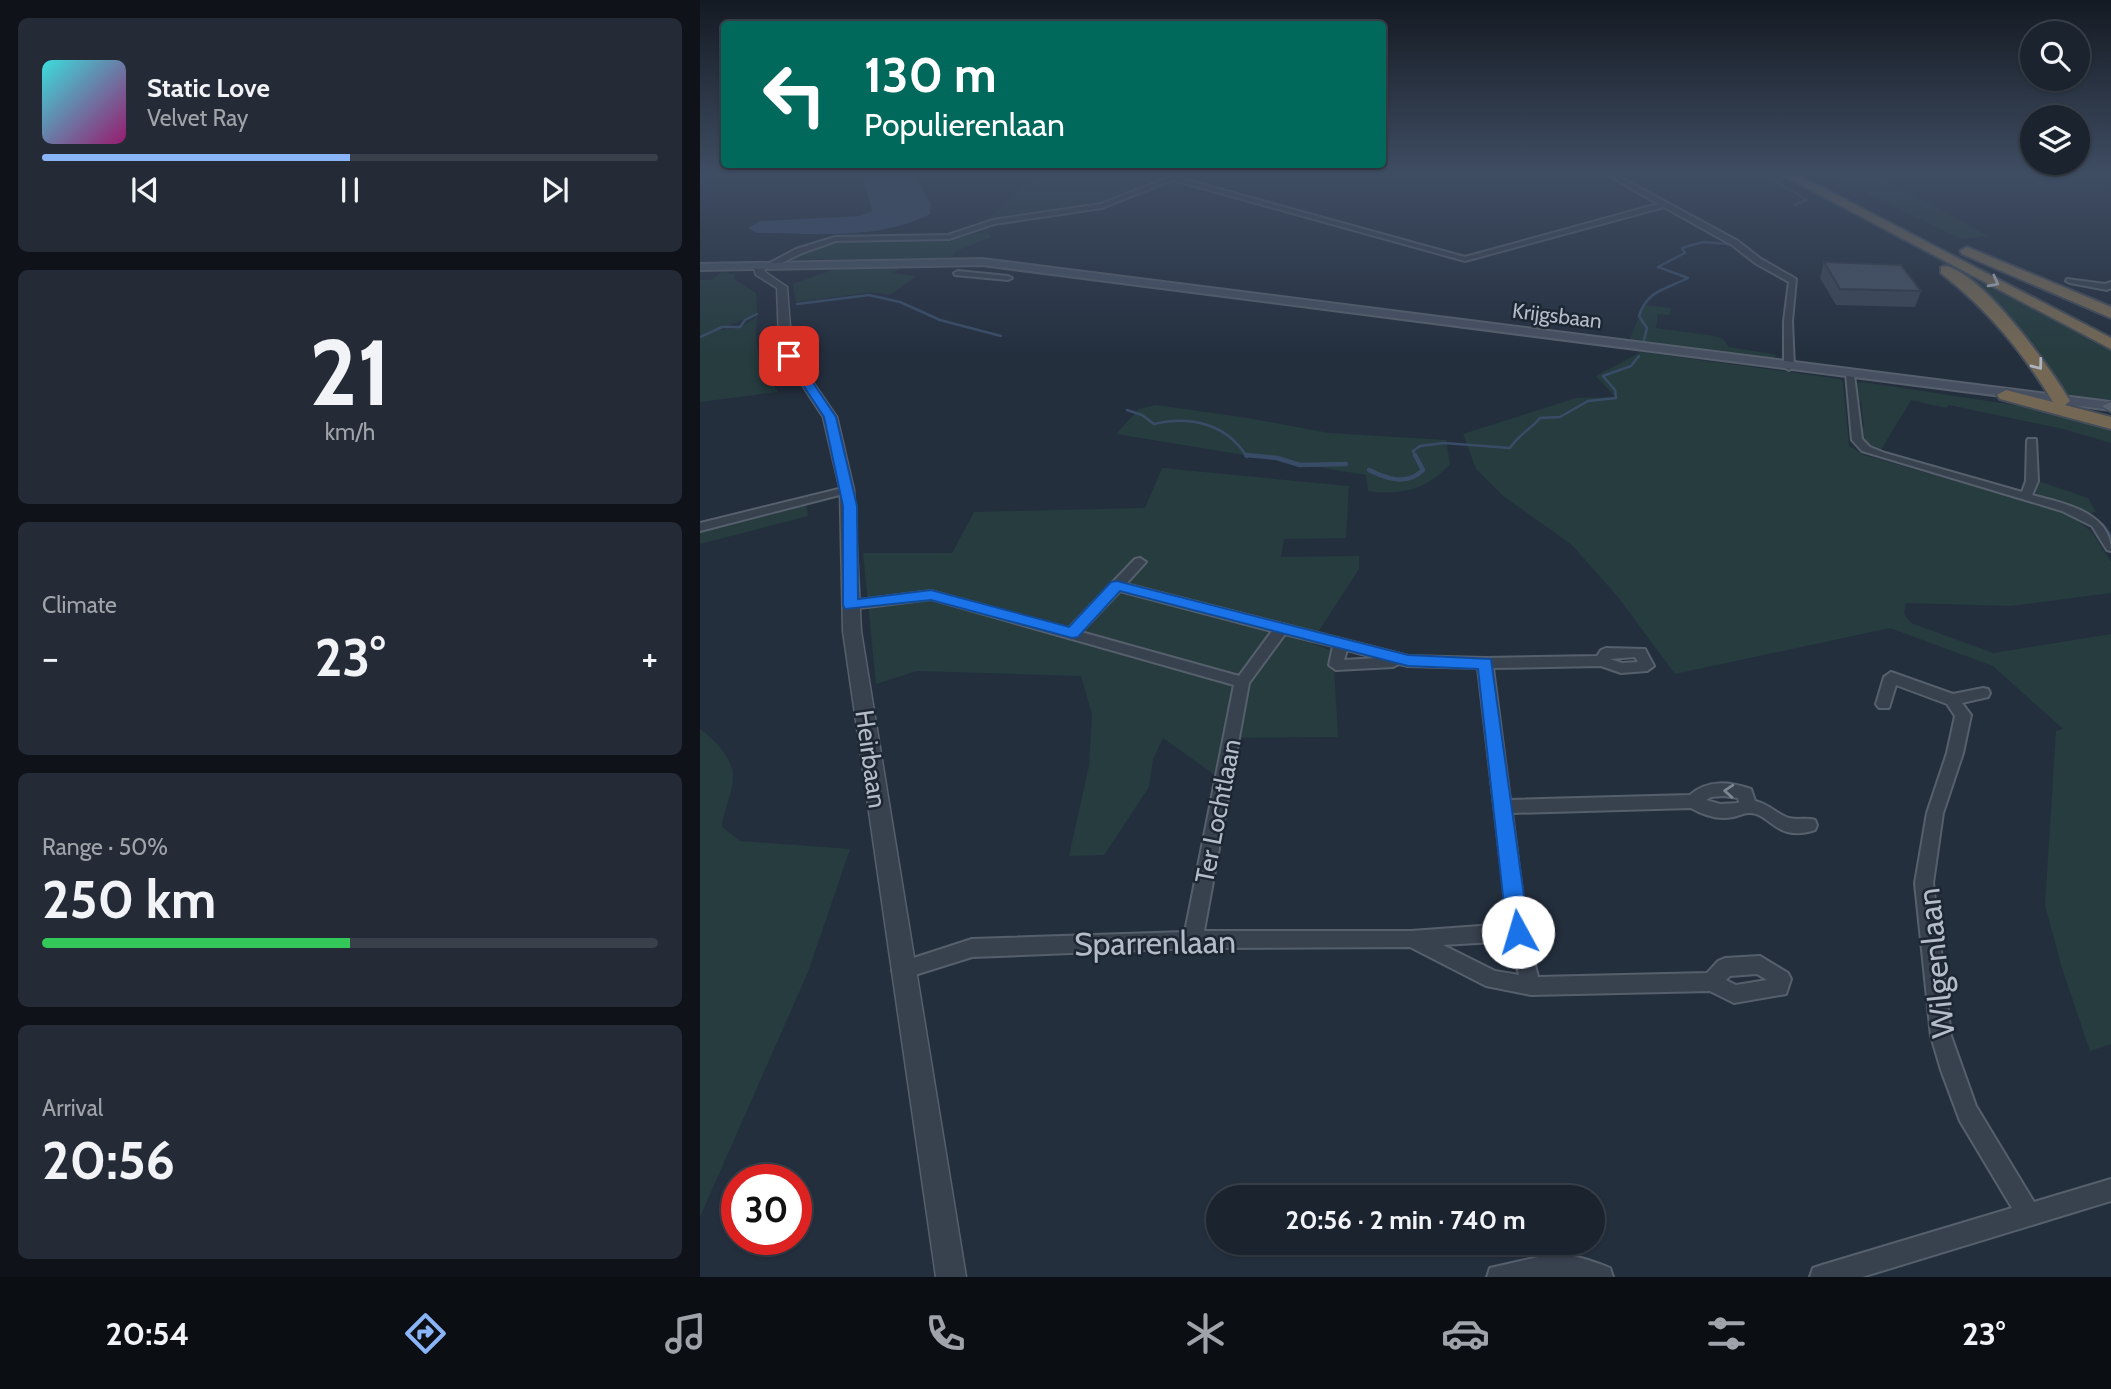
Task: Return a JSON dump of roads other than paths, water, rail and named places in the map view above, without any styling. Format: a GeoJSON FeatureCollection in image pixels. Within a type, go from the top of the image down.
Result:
{"type":"FeatureCollection","features":[{"type":"Feature","properties":{"kind":"highway"},"geometry":{"type":"LineString","coordinates":[[1889,235],[1940,265],[2006,322],[2049,380],[2061,401]]}},
{"type":"Feature","properties":{"kind":"highway"},"geometry":{"type":"LineString","coordinates":[[1902,235],[2111,344]]}},
{"type":"Feature","properties":{"kind":"highway"},"geometry":{"type":"LineString","coordinates":[[1929,235],[2111,329]]}},
{"type":"Feature","properties":{"kind":"highway"},"geometry":{"type":"LineString","coordinates":[[1940,240],[2111,313]]}},
{"type":"Feature","properties":{"kind":"highway"},"geometry":{"type":"LineString","coordinates":[[2007,395],[2111,415]]}},
{"type":"Feature","properties":{"kind":"main road","name":"Krijgsbaan"},"geometry":{"type":"LineString","coordinates":[[700,267],[958,261],[999,265],[2061,401],[2111,415]]}},
{"type":"Feature","properties":{"kind":"street","name":"Krijgsbaan"},"geometry":{"type":"LineString","coordinates":[[764,266],[835,239],[925,239],[959,235]]}},
{"type":"Feature","properties":{"kind":"street"},"geometry":{"type":"LineString","coordinates":[[1380,235],[1465,259],[1554,235]]}},
{"type":"Feature","properties":{"kind":"street"},"geometry":{"type":"LineString","coordinates":[[1719,235],[1793,281],[1788,321],[1789,367]]}},
{"type":"Feature","properties":{"kind":"street"},"geometry":{"type":"LineString","coordinates":[[982,275],[999,265]]}},
{"type":"Feature","properties":{"kind":"street","name":"Heirbaan"},"geometry":{"type":"LineString","coordinates":[[764,266],[760,273],[782,287],[785,340],[789,356],[830,417],[850,506],[852,631],[949,1276]]}},
{"type":"Feature","properties":{"kind":"street"},"geometry":{"type":"LineString","coordinates":[[958,273],[1008,278]]}},
{"type":"Feature","properties":{"kind":"street"},"geometry":{"type":"LineString","coordinates":[[2070,281],[2107,287],[2111,284]]}},
{"type":"Feature","properties":{"kind":"street"},"geometry":{"type":"LineString","coordinates":[[1849,375],[1857,440],[1862,447],[1881,456],[2066,508],[2088,519],[2111,547]]}},
{"type":"Feature","properties":{"kind":"street"},"geometry":{"type":"LineString","coordinates":[[2025,497],[2032,481],[2032,441]]}},
{"type":"Feature","properties":{"kind":"street"},"geometry":{"type":"LineString","coordinates":[[700,527],[847,490]]}},
{"type":"Feature","properties":{"kind":"street"},"geometry":{"type":"LineString","coordinates":[[1072,633],[1140,562]]}},
{"type":"Feature","properties":{"kind":"street"},"geometry":{"type":"LineString","coordinates":[[1117,586],[1408,661]]}},
{"type":"Feature","properties":{"kind":"street"},"geometry":{"type":"LineString","coordinates":[[850,605],[931,595],[1242,682]]}},
{"type":"Feature","properties":{"kind":"street","name":"Ter Lochtlaan"},"geometry":{"type":"LineString","coordinates":[[1193,940],[1242,682],[1280,629]]}},
{"type":"Feature","properties":{"kind":"street"},"geometry":{"type":"LineString","coordinates":[[1341,644],[1336,665],[1408,661],[1602,662]]}},
{"type":"Feature","properties":{"kind":"street"},"geometry":{"type":"LineString","coordinates":[[1485,663],[1518,932],[1531,986]]}},
{"type":"Feature","properties":{"kind":"street"},"geometry":{"type":"LineString","coordinates":[[1884,704],[1891,677],[1952,700],[1983,693]]}},
{"type":"Feature","properties":{"kind":"street","name":"Wilgenlaan"},"geometry":{"type":"LineString","coordinates":[[1952,700],[1963,715],[1935,813],[1924,883],[1941,1036],[1968,1113],[2028,1214]]}},
{"type":"Feature","properties":{"kind":"street"},"geometry":{"type":"LineString","coordinates":[[1504,807],[1694,801],[1699,806],[1716,810],[1739,810],[1748,806],[1761,809],[1786,827],[1809,825]]}},
{"type":"Feature","properties":{"kind":"street","name":"Sparrenlaan"},"geometry":{"type":"LineString","coordinates":[[902,970],[972,948],[1193,940],[1411,939],[1518,932]]}},
{"type":"Feature","properties":{"kind":"street","name":"Sparrenlaan"},"geometry":{"type":"LineString","coordinates":[[1411,939],[1493,980],[1531,986],[1712,982]]}},
{"type":"Feature","properties":{"kind":"street"},"geometry":{"type":"LineString","coordinates":[[1822,1277],[2111,1190]]}},
{"type":"Feature","properties":{"kind":"street"},"geometry":{"type":"LineString","coordinates":[[1499,1277],[1563,1264],[1579,1267],[1601,1277]]}},
{"type":"Feature","properties":{"kind":"waterway"},"geometry":{"type":"LineString","coordinates":[[1644,340],[1647,328],[1639,316],[1647,301],[1659,291],[1688,278],[1658,267],[1685,253],[1682,248],[1703,242],[1728,244]]}},
{"type":"Feature","properties":{"kind":"waterway"},"geometry":{"type":"LineString","coordinates":[[797,304],[869,295],[900,302],[940,320],[1001,336]]}},
{"type":"Feature","properties":{"kind":"waterway"},"geometry":{"type":"LineString","coordinates":[[700,337],[722,327],[740,327],[745,320],[757,314]]}},
{"type":"Feature","properties":{"kind":"waterway"},"geometry":{"type":"LineString","coordinates":[[1415,455],[1413,451],[1420,446],[1444,443],[1510,448],[1540,418],[1560,417],[1588,401],[1616,398],[1615,390],[1603,376],[1631,366],[1639,356]]}},
{"type":"Feature","properties":{"kind":"waterway"},"geometry":{"type":"LineString","coordinates":[[1127,410],[1142,415],[1154,424],[1181,421],[1206,425],[1229,437],[1247,457]]}},
{"type":"Feature","properties":{"kind":"waterway"},"geometry":{"type":"LineString","coordinates":[[1246,455],[1277,458],[1300,465],[1346,464]]}},
{"type":"Feature","properties":{"kind":"waterway"},"geometry":{"type":"LineString","coordinates":[[1369,470],[1390,478],[1410,478],[1423,470],[1415,455]]}},
{"type":"Feature","properties":{"kind":"waterway"},"geometry":{"type":"LineString","coordinates":[[2102,525],[2111,538]]}}]}
